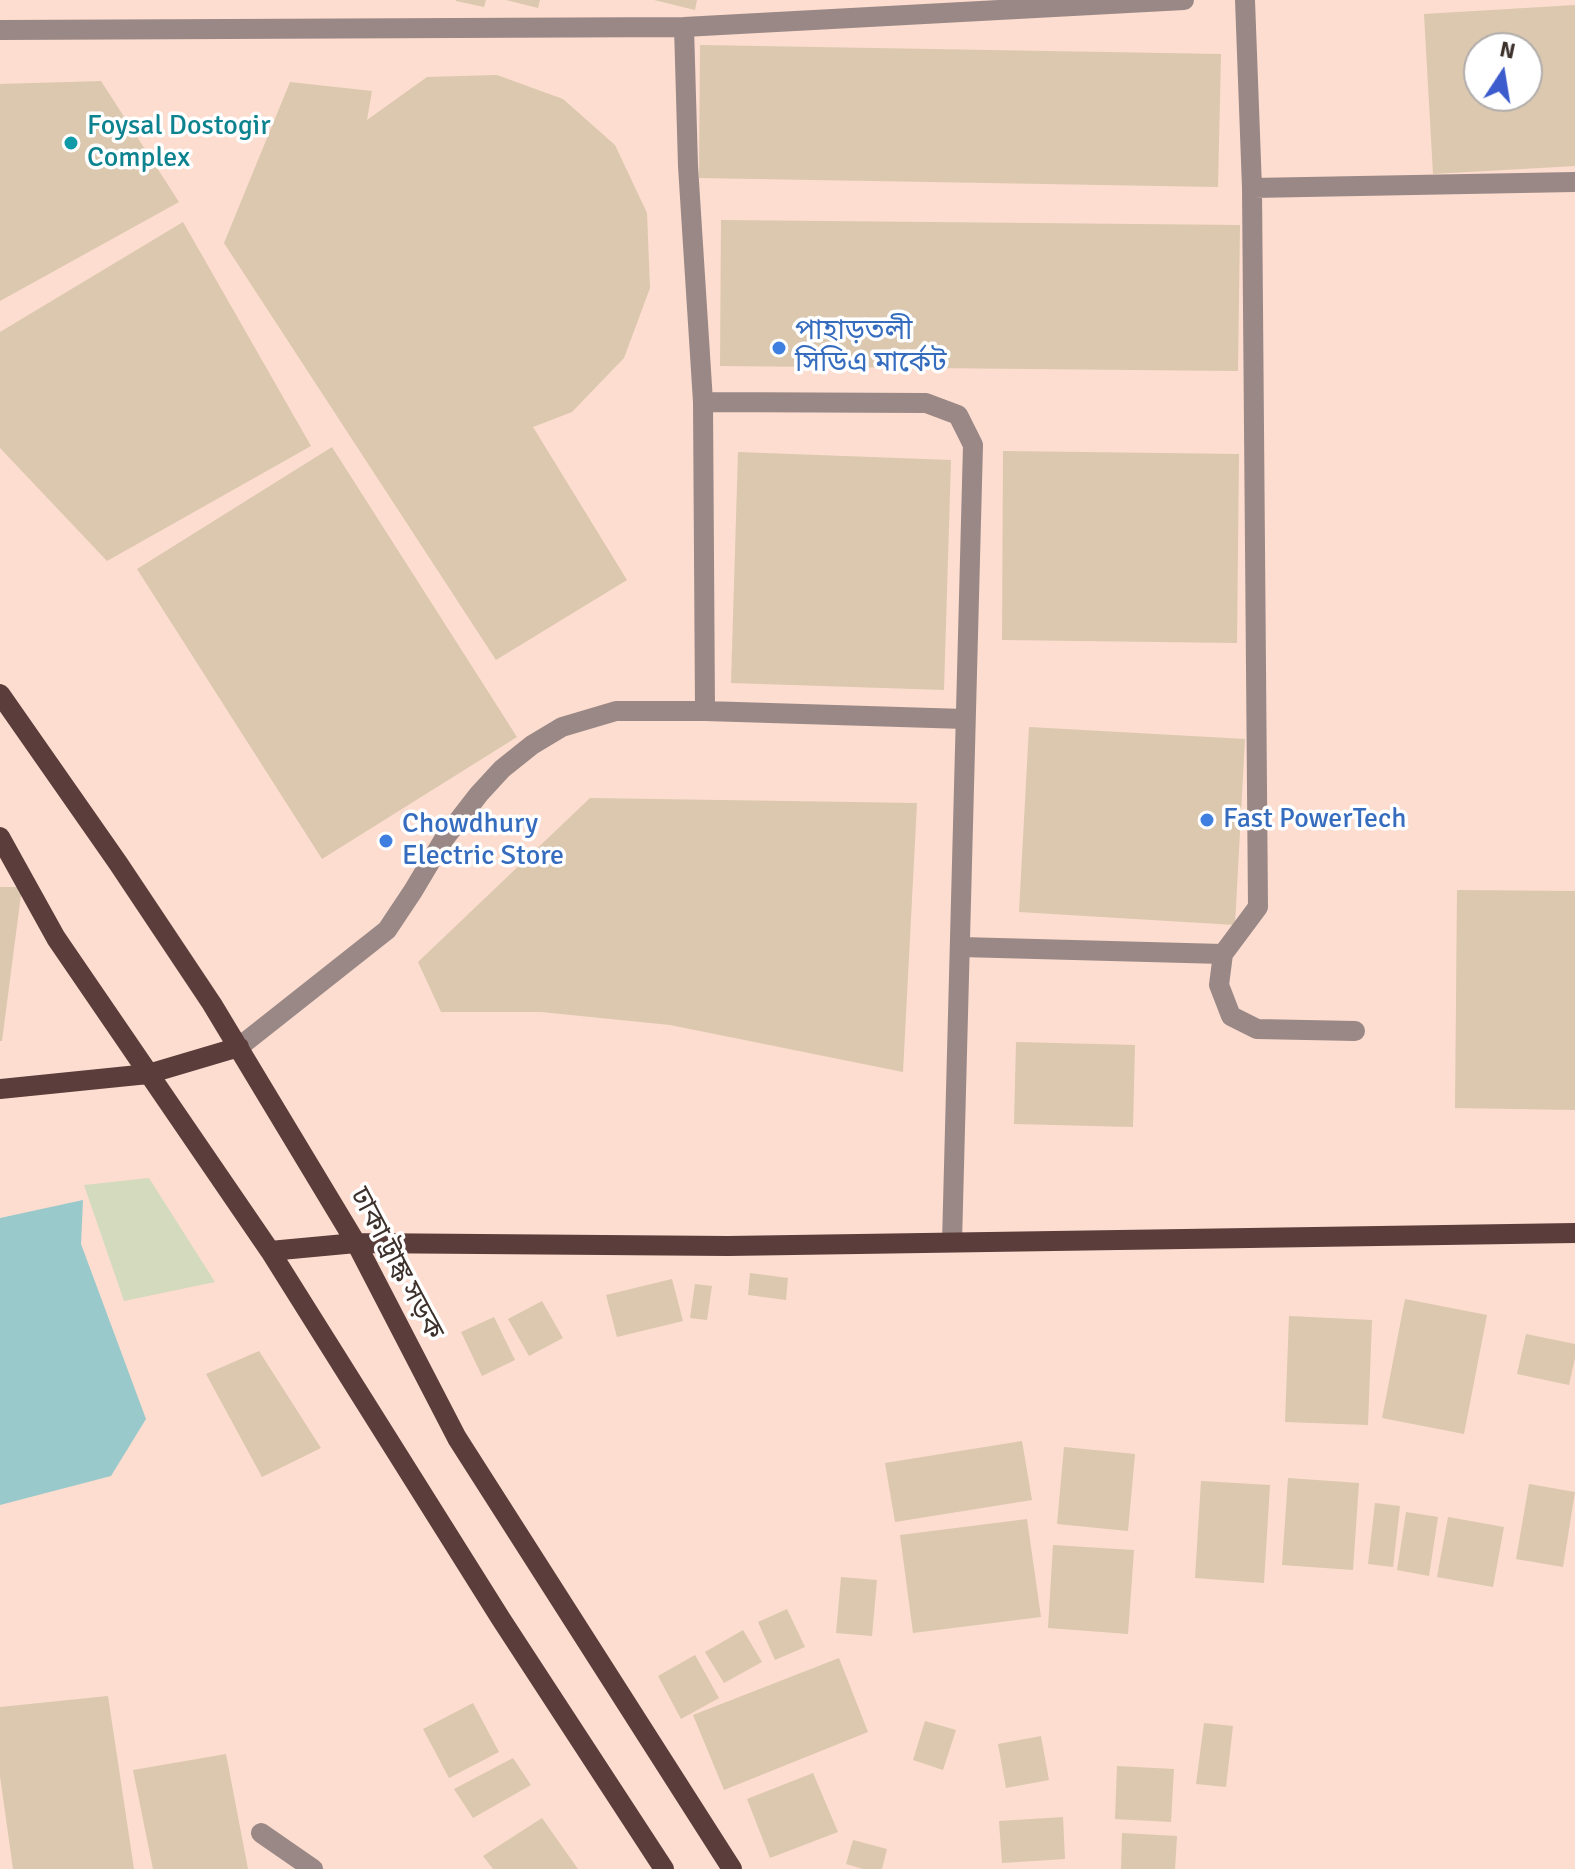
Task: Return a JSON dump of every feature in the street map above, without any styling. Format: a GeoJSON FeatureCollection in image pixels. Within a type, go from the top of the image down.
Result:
{"type":"FeatureCollection","features":[{"type":"Feature","properties":{"kind":"main road","name":"ঢাকা ট্রাঙ্ক সড়ক"},"geometry":{"type":"LineString","coordinates":[[0,695],[118,863],[239,1047],[356,1243],[457,1438],[732,1869]]}},
{"type":"Feature","properties":{"kind":"main road"},"geometry":{"type":"LineString","coordinates":[[0,837],[56,938],[270,1251],[501,1619],[664,1869]]}},
{"type":"Feature","properties":{"kind":"main road"},"geometry":{"type":"LineString","coordinates":[[0,1089],[148,1074],[239,1047]]}},
{"type":"Feature","properties":{"kind":"main road"},"geometry":{"type":"LineString","coordinates":[[270,1251],[356,1243],[728,1246],[1575,1233]]}},
{"type":"Feature","properties":{"kind":"street"},"geometry":{"type":"LineString","coordinates":[[0,30],[684,27],[953,6],[1184,0]]}},
{"type":"Feature","properties":{"kind":"street"},"geometry":{"type":"LineString","coordinates":[[1245,0],[1252,188],[1258,907],[1223,954],[1219,985],[1231,1016],[1257,1029],[1355,1031]]}},
{"type":"Feature","properties":{"kind":"street"},"geometry":{"type":"LineString","coordinates":[[684,27],[688,166],[703,402],[705,711]]}},
{"type":"Feature","properties":{"kind":"street"},"geometry":{"type":"LineString","coordinates":[[1252,188],[1575,182]]}},
{"type":"Feature","properties":{"kind":"street"},"geometry":{"type":"LineString","coordinates":[[703,402],[926,403],[958,415],[973,445],[952,1242]]}},
{"type":"Feature","properties":{"kind":"street"},"geometry":{"type":"LineString","coordinates":[[239,1047],[387,930],[453,827],[502,769],[532,745],[562,727],[616,711],[965,719]]}},
{"type":"Feature","properties":{"kind":"street"},"geometry":{"type":"LineString","coordinates":[[961,947],[1223,954]]}},
{"type":"Feature","properties":{"kind":"street"},"geometry":{"type":"LineString","coordinates":[[261,1833],[313,1869]]}},
{"type":"Feature","properties":{"kind":"green space"},"geometry":{"type":"Polygon","coordinates":[[[149,1178],[215,1282],[124,1301],[84,1185],[149,1178]]]}},
{"type":"Feature","properties":{"kind":"water"},"geometry":{"type":"Polygon","coordinates":[[[83,1200],[81,1244],[146,1419],[111,1476],[0,1505],[0,1218],[83,1200]]]}},
{"type":"Feature","properties":{"kind":"building"},"geometry":{"type":"Polygon","coordinates":[[[456,0],[486,0],[484,7],[456,0]]]}},
{"type":"Feature","properties":{"kind":"building"},"geometry":{"type":"Polygon","coordinates":[[[506,0],[540,0],[538,8],[506,0]]]}},
{"type":"Feature","properties":{"kind":"building"},"geometry":{"type":"Polygon","coordinates":[[[654,0],[697,0],[695,10],[654,0]]]}},
{"type":"Feature","properties":{"kind":"building"},"geometry":{"type":"Polygon","coordinates":[[[1575,5],[1575,166],[1433,174],[1424,14],[1575,5]]]}},
{"type":"Feature","properties":{"kind":"building"},"geometry":{"type":"Polygon","coordinates":[[[700,45],[1221,54],[1218,187],[699,178],[700,45]]]}},
{"type":"Feature","properties":{"kind":"building"},"geometry":{"type":"Polygon","coordinates":[[[497,75],[563,99],[615,145],[647,213],[650,288],[624,358],[572,412],[533,427],[627,580],[496,660],[224,243],[290,82],[372,91],[367,120],[427,77],[497,75]]]}},
{"type":"Feature","properties":{"kind":"building","name":"Foysal Dostogir Complex"},"geometry":{"type":"Polygon","coordinates":[[[101,81],[179,202],[0,301],[0,84],[101,81]]]}},
{"type":"Feature","properties":{"kind":"building"},"geometry":{"type":"Polygon","coordinates":[[[721,220],[1240,225],[1238,371],[720,366],[721,220]]]}},
{"type":"Feature","properties":{"kind":"building"},"geometry":{"type":"Polygon","coordinates":[[[183,222],[311,446],[107,561],[0,448],[0,332],[183,222]]]}},
{"type":"Feature","properties":{"kind":"building"},"geometry":{"type":"Polygon","coordinates":[[[332,447],[517,737],[322,859],[137,569],[332,447]]]}},
{"type":"Feature","properties":{"kind":"building"},"geometry":{"type":"Polygon","coordinates":[[[1003,451],[1239,454],[1237,643],[1002,640],[1003,451]]]}},
{"type":"Feature","properties":{"kind":"building"},"geometry":{"type":"Polygon","coordinates":[[[738,452],[951,460],[944,690],[731,683],[738,452]]]}},
{"type":"Feature","properties":{"kind":"building"},"geometry":{"type":"Polygon","coordinates":[[[1029,727],[1245,739],[1235,925],[1019,912],[1029,727]]]}},
{"type":"Feature","properties":{"kind":"building"},"geometry":{"type":"Polygon","coordinates":[[[590,798],[917,803],[903,1072],[670,1025],[541,1012],[441,1012],[418,962],[590,798]]]}},
{"type":"Feature","properties":{"kind":"building"},"geometry":{"type":"Polygon","coordinates":[[[0,887],[22,887],[2,1041],[0,1041],[0,887]]]}},
{"type":"Feature","properties":{"kind":"building"},"geometry":{"type":"Polygon","coordinates":[[[1457,890],[1575,891],[1575,1110],[1455,1108],[1457,890]]]}},
{"type":"Feature","properties":{"kind":"building"},"geometry":{"type":"Polygon","coordinates":[[[1016,1042],[1135,1045],[1133,1127],[1014,1124],[1016,1042]]]}},
{"type":"Feature","properties":{"kind":"building"},"geometry":{"type":"Polygon","coordinates":[[[750,1273],[788,1278],[786,1300],[748,1295],[750,1273]]]}},
{"type":"Feature","properties":{"kind":"building"},"geometry":{"type":"Polygon","coordinates":[[[672,1279],[683,1321],[617,1337],[606,1295],[672,1279]]]}},
{"type":"Feature","properties":{"kind":"building"},"geometry":{"type":"Polygon","coordinates":[[[695,1284],[712,1286],[707,1320],[690,1318],[695,1284]]]}},
{"type":"Feature","properties":{"kind":"building"},"geometry":{"type":"Polygon","coordinates":[[[1405,1299],[1487,1315],[1464,1434],[1382,1418],[1405,1299]]]}},
{"type":"Feature","properties":{"kind":"building"},"geometry":{"type":"Polygon","coordinates":[[[542,1301],[563,1338],[529,1356],[508,1319],[542,1301]]]}},
{"type":"Feature","properties":{"kind":"building"},"geometry":{"type":"Polygon","coordinates":[[[1289,1316],[1372,1320],[1368,1425],[1285,1422],[1289,1316]]]}},
{"type":"Feature","properties":{"kind":"building"},"geometry":{"type":"Polygon","coordinates":[[[494,1317],[515,1360],[482,1376],[461,1332],[494,1317]]]}},
{"type":"Feature","properties":{"kind":"building"},"geometry":{"type":"Polygon","coordinates":[[[1526,1334],[1575,1344],[1569,1385],[1517,1374],[1526,1334]]]}},
{"type":"Feature","properties":{"kind":"building"},"geometry":{"type":"Polygon","coordinates":[[[259,1351],[321,1448],[262,1477],[206,1374],[259,1351]]]}},
{"type":"Feature","properties":{"kind":"building"},"geometry":{"type":"Polygon","coordinates":[[[1022,1441],[1032,1500],[895,1522],[885,1463],[1022,1441]]]}},
{"type":"Feature","properties":{"kind":"building"},"geometry":{"type":"Polygon","coordinates":[[[1064,1447],[1135,1454],[1128,1531],[1057,1524],[1064,1447]]]}},
{"type":"Feature","properties":{"kind":"building"},"geometry":{"type":"Polygon","coordinates":[[[1288,1478],[1359,1483],[1353,1570],[1282,1565],[1288,1478]]]}},
{"type":"Feature","properties":{"kind":"building"},"geometry":{"type":"Polygon","coordinates":[[[1201,1481],[1270,1485],[1264,1583],[1195,1578],[1201,1481]]]}},
{"type":"Feature","properties":{"kind":"building"},"geometry":{"type":"Polygon","coordinates":[[[1529,1484],[1575,1492],[1563,1567],[1516,1559],[1529,1484]]]}},
{"type":"Feature","properties":{"kind":"building"},"geometry":{"type":"Polygon","coordinates":[[[1375,1503],[1400,1506],[1393,1567],[1368,1564],[1375,1503]]]}},
{"type":"Feature","properties":{"kind":"building"},"geometry":{"type":"Polygon","coordinates":[[[1406,1512],[1438,1517],[1429,1576],[1397,1570],[1406,1512]]]}},
{"type":"Feature","properties":{"kind":"building"},"geometry":{"type":"Polygon","coordinates":[[[1448,1517],[1504,1527],[1493,1587],[1437,1577],[1448,1517]]]}},
{"type":"Feature","properties":{"kind":"building"},"geometry":{"type":"Polygon","coordinates":[[[1027,1519],[1041,1617],[913,1633],[900,1535],[1027,1519]]]}},
{"type":"Feature","properties":{"kind":"building"},"geometry":{"type":"Polygon","coordinates":[[[1053,1545],[1134,1550],[1128,1634],[1048,1628],[1053,1545]]]}},
{"type":"Feature","properties":{"kind":"building"},"geometry":{"type":"Polygon","coordinates":[[[841,1577],[877,1580],[872,1636],[836,1633],[841,1577]]]}},
{"type":"Feature","properties":{"kind":"building"},"geometry":{"type":"Polygon","coordinates":[[[787,1609],[805,1647],[775,1660],[758,1622],[787,1609]]]}},
{"type":"Feature","properties":{"kind":"building"},"geometry":{"type":"Polygon","coordinates":[[[743,1630],[762,1662],[724,1683],[705,1652],[743,1630]]]}},
{"type":"Feature","properties":{"kind":"building"},"geometry":{"type":"Polygon","coordinates":[[[695,1655],[719,1698],[681,1719],[658,1676],[695,1655]]]}},
{"type":"Feature","properties":{"kind":"building"},"geometry":{"type":"Polygon","coordinates":[[[839,1658],[868,1732],[724,1790],[693,1715],[839,1658]]]}},
{"type":"Feature","properties":{"kind":"building"},"geometry":{"type":"Polygon","coordinates":[[[108,1696],[134,1869],[13,1869],[0,1776],[0,1707],[108,1696]]]}},
{"type":"Feature","properties":{"kind":"building"},"geometry":{"type":"Polygon","coordinates":[[[473,1703],[499,1752],[449,1778],[423,1729],[473,1703]]]}},
{"type":"Feature","properties":{"kind":"building"},"geometry":{"type":"Polygon","coordinates":[[[925,1721],[956,1730],[943,1770],[913,1760],[925,1721]]]}},
{"type":"Feature","properties":{"kind":"building"},"geometry":{"type":"Polygon","coordinates":[[[1204,1723],[1233,1726],[1226,1787],[1196,1784],[1204,1723]]]}},
{"type":"Feature","properties":{"kind":"building"},"geometry":{"type":"Polygon","coordinates":[[[1041,1736],[1049,1780],[1006,1788],[998,1744],[1041,1736]]]}},
{"type":"Feature","properties":{"kind":"building"},"geometry":{"type":"Polygon","coordinates":[[[226,1754],[248,1869],[153,1869],[133,1770],[226,1754]]]}},
{"type":"Feature","properties":{"kind":"building"},"geometry":{"type":"Polygon","coordinates":[[[513,1758],[531,1785],[473,1818],[454,1789],[513,1758]]]}},
{"type":"Feature","properties":{"kind":"building"},"geometry":{"type":"Polygon","coordinates":[[[1117,1766],[1174,1769],[1171,1822],[1115,1819],[1117,1766]]]}},
{"type":"Feature","properties":{"kind":"building"},"geometry":{"type":"Polygon","coordinates":[[[813,1773],[838,1832],[770,1858],[747,1799],[813,1773]]]}},
{"type":"Feature","properties":{"kind":"building"},"geometry":{"type":"Polygon","coordinates":[[[1063,1817],[1065,1859],[1002,1863],[999,1821],[1063,1817]]]}},
{"type":"Feature","properties":{"kind":"building"},"geometry":{"type":"Polygon","coordinates":[[[542,1818],[578,1869],[493,1869],[483,1856],[542,1818]]]}},
{"type":"Feature","properties":{"kind":"building"},"geometry":{"type":"Polygon","coordinates":[[[1122,1833],[1177,1836],[1175,1869],[1121,1869],[1122,1833]]]}},
{"type":"Feature","properties":{"kind":"building"},"geometry":{"type":"Polygon","coordinates":[[[853,1840],[887,1849],[882,1869],[863,1869],[846,1864],[853,1840]]]}},
{"type":"Feature","properties":{"kind":"place","name":"Foysal Dostogir Complex"},"geometry":{"type":"Point","coordinates":[71,143]}},
{"type":"Feature","properties":{"kind":"place","name":"পাহাড়তলী সিডিএ মার্কেট"},"geometry":{"type":"Point","coordinates":[779,348]}},
{"type":"Feature","properties":{"kind":"place","name":"Fast PowerTech"},"geometry":{"type":"Point","coordinates":[1207,820]}},
{"type":"Feature","properties":{"kind":"place","name":"Chowdhury Electric Store"},"geometry":{"type":"Point","coordinates":[386,841]}}]}
